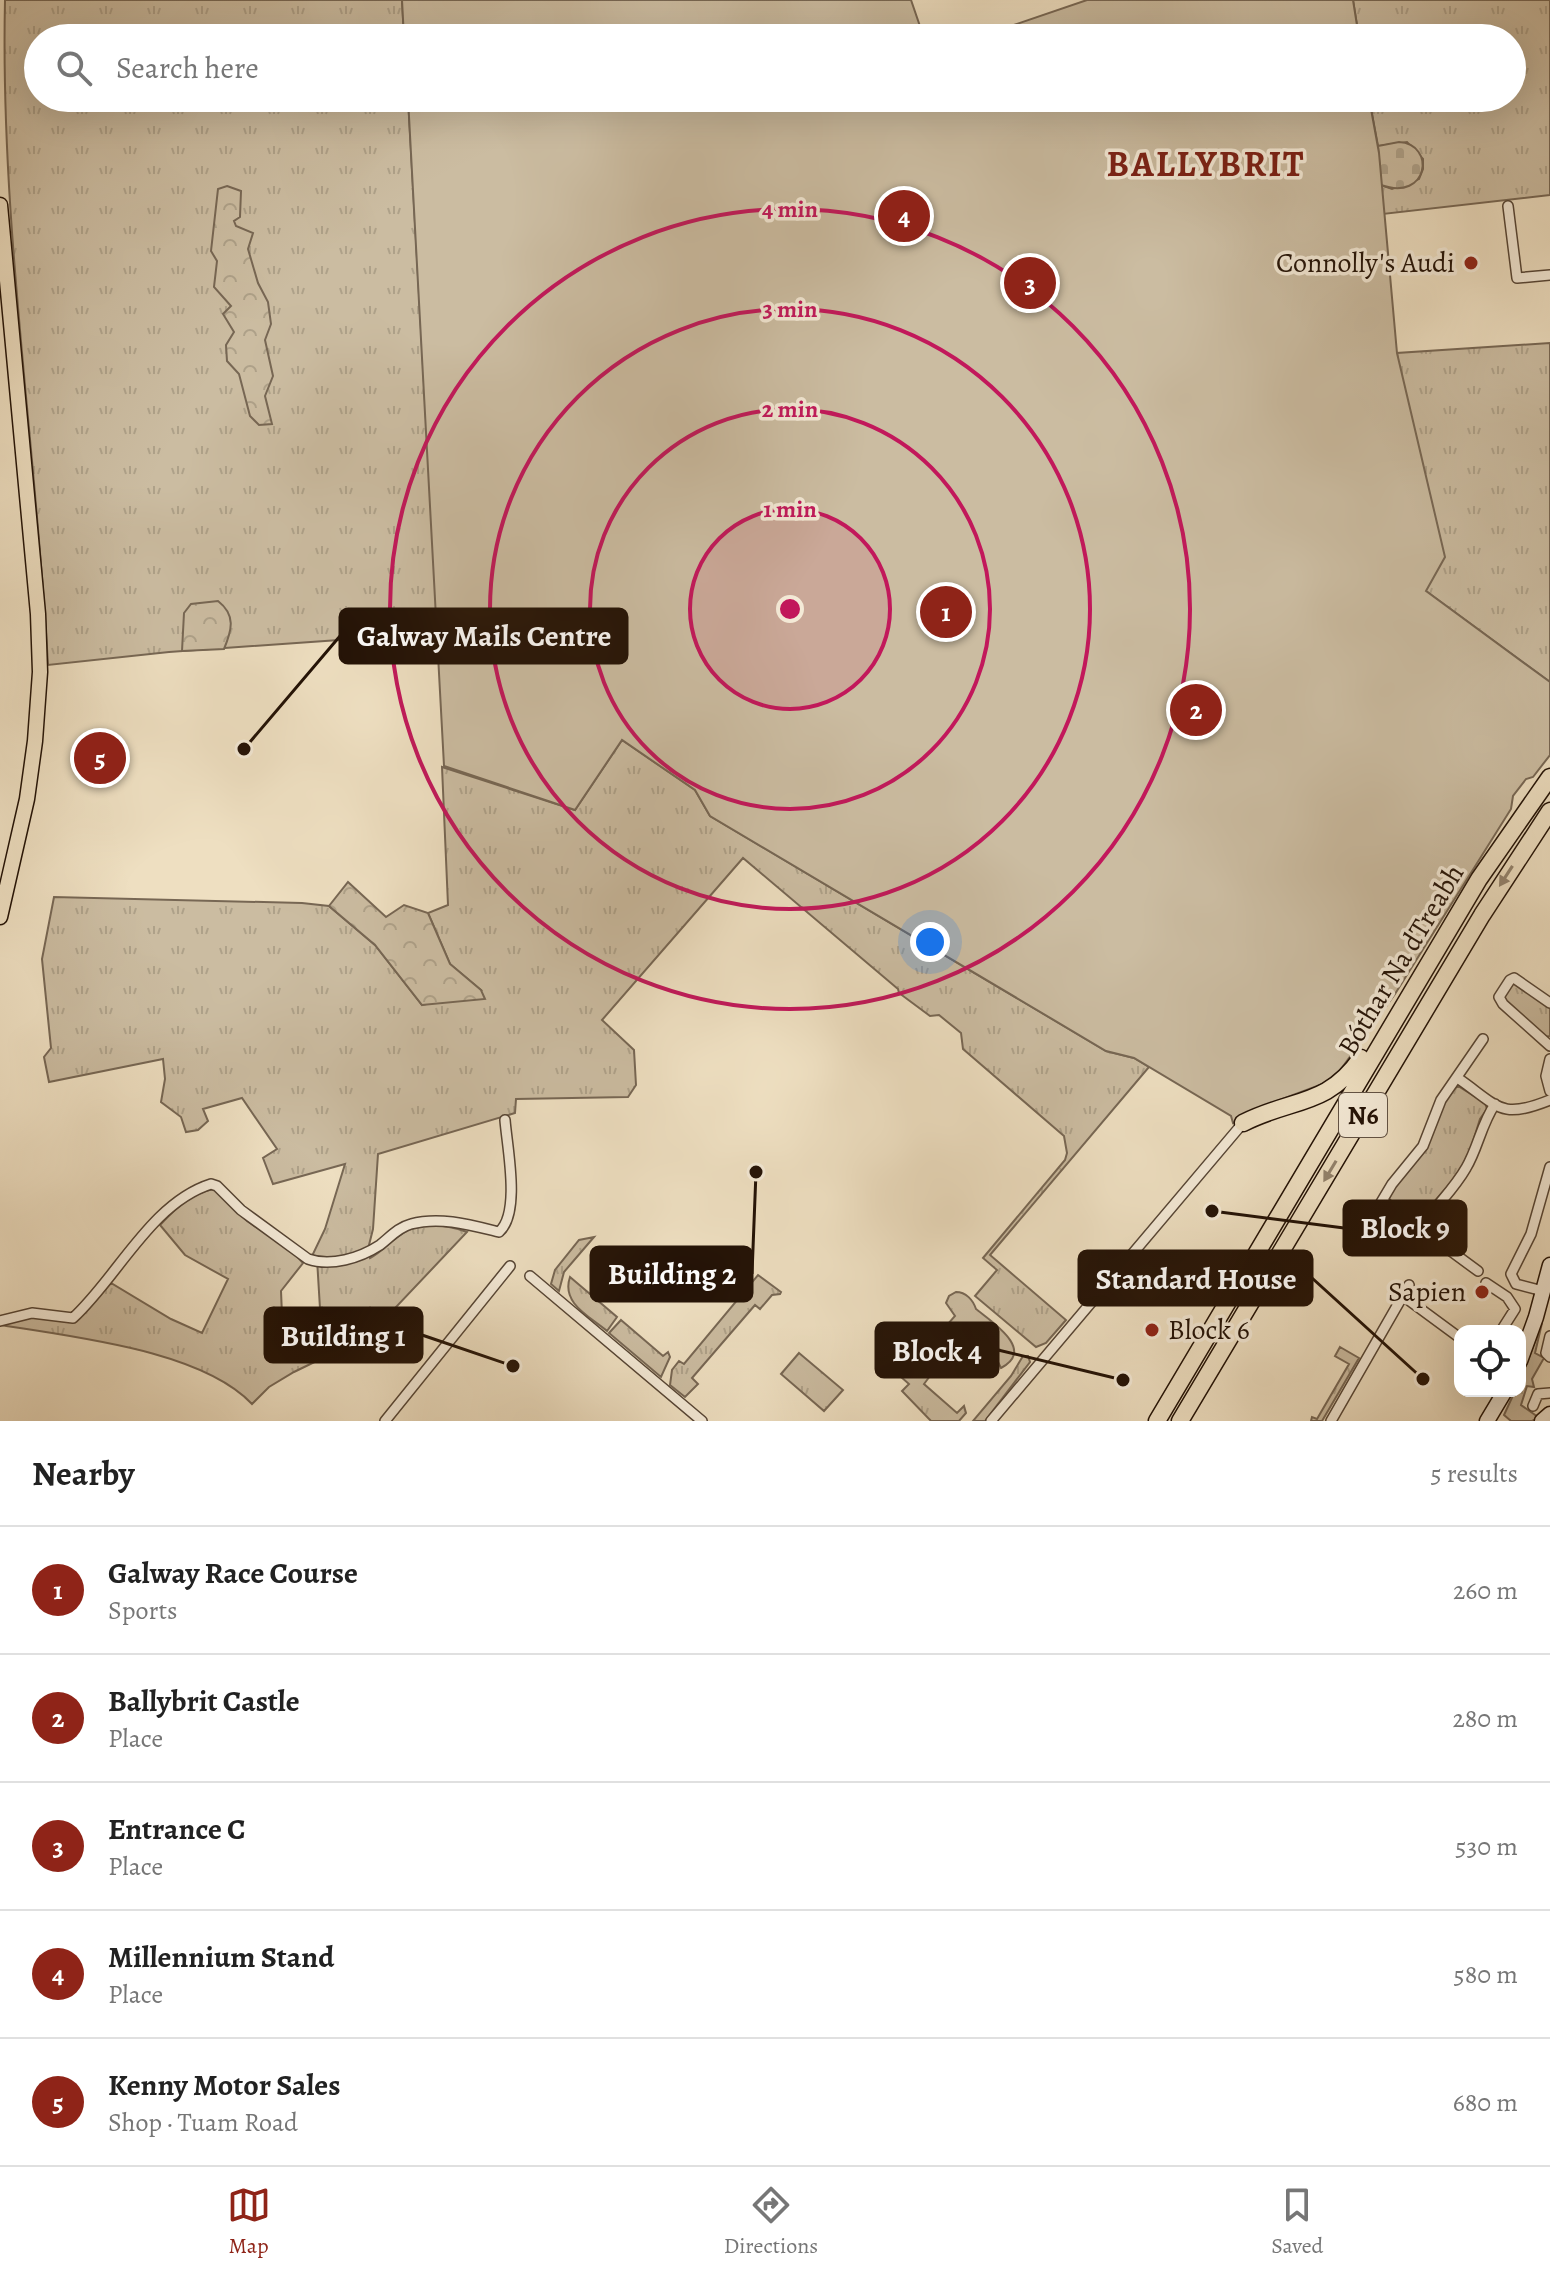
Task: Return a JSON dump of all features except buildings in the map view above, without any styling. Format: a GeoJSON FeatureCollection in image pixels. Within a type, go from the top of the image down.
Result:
{"type":"FeatureCollection","features":[{"type":"Feature","properties":{"kind":"highway","name":"Bóthar Na dTreabh"},"geometry":{"type":"LineString","coordinates":[[1157,1421],[1484,872],[1550,777]]}},
{"type":"Feature","properties":{"kind":"highway","name":"Bóthar Na dTreabh"},"geometry":{"type":"LineString","coordinates":[[1180,1421],[1489,904],[1550,811]]}},
{"type":"Feature","properties":{"kind":"highway"},"geometry":{"type":"LineString","coordinates":[[1243,1123],[1319,1096],[1341,1083],[1390,1015],[1411,994]]}},
{"type":"Feature","properties":{"kind":"main road"},"geometry":{"type":"LineString","coordinates":[[0,205],[38,614],[40,672],[27,799],[0,917]]}},
{"type":"Feature","properties":{"kind":"main road"},"geometry":{"type":"LineString","coordinates":[[1526,1343],[1550,1265]]}},
{"type":"Feature","properties":{"kind":"main road"},"geometry":{"type":"LineString","coordinates":[[1490,1420],[1502,1397]]}},
{"type":"Feature","properties":{"kind":"main road"},"geometry":{"type":"LineString","coordinates":[[1542,1421],[1550,1414]]}},
{"type":"Feature","properties":{"kind":"street"},"geometry":{"type":"LineString","coordinates":[[1508,206],[1517,278],[1550,275]]}},
{"type":"Feature","properties":{"kind":"street"},"geometry":{"type":"LineString","coordinates":[[1550,1003],[1514,978],[1499,997],[1501,1003],[1550,1046]]}},
{"type":"Feature","properties":{"kind":"street"},"geometry":{"type":"LineString","coordinates":[[1361,1236],[1392,1184],[1423,1146],[1441,1100],[1459,1079],[1483,1039]]}},
{"type":"Feature","properties":{"kind":"street"},"geometry":{"type":"LineString","coordinates":[[1550,1059],[1546,1079],[1550,1091]]}},
{"type":"Feature","properties":{"kind":"street"},"geometry":{"type":"LineString","coordinates":[[1459,1079],[1510,1111],[1550,1100]]}},
{"type":"Feature","properties":{"kind":"street"},"geometry":{"type":"LineString","coordinates":[[1420,1230],[1435,1206],[1466,1169],[1484,1121],[1495,1104]]}},
{"type":"Feature","properties":{"kind":"street"},"geometry":{"type":"LineString","coordinates":[[0,1321],[32,1313],[73,1318],[172,1206],[211,1184],[253,1220],[308,1259],[317,1262],[337,1261],[366,1253],[409,1224],[445,1221],[499,1232],[509,1216],[511,1196],[505,1120]]}},
{"type":"Feature","properties":{"kind":"street"},"geometry":{"type":"LineString","coordinates":[[991,1421],[1243,1123]]}},
{"type":"Feature","properties":{"kind":"street"},"geometry":{"type":"LineString","coordinates":[[1503,1294],[1513,1279],[1513,1268],[1531,1234],[1550,1167]]}},
{"type":"Feature","properties":{"kind":"street"},"geometry":{"type":"LineString","coordinates":[[1383,1201],[1478,1271]]}},
{"type":"Feature","properties":{"kind":"street"},"geometry":{"type":"LineString","coordinates":[[385,1421],[510,1266]]}},
{"type":"Feature","properties":{"kind":"street"},"geometry":{"type":"LineString","coordinates":[[530,1276],[702,1421]]}},
{"type":"Feature","properties":{"kind":"street"},"geometry":{"type":"LineString","coordinates":[[1513,1279],[1523,1287],[1543,1291]]}},
{"type":"Feature","properties":{"kind":"street"},"geometry":{"type":"LineString","coordinates":[[1486,1283],[1503,1294],[1515,1309],[1505,1325]]}},
{"type":"Feature","properties":{"kind":"street"},"geometry":{"type":"LineString","coordinates":[[1331,1421],[1409,1285]]}},
{"type":"Feature","properties":{"kind":"street"},"geometry":{"type":"LineString","coordinates":[[1403,1296],[1454,1334]]}},
{"type":"Feature","properties":{"kind":"street"},"geometry":{"type":"LineString","coordinates":[[1550,1336],[1546,1353],[1550,1357]]}},
{"type":"Feature","properties":{"kind":"street"},"geometry":{"type":"LineString","coordinates":[[1533,1406],[1538,1394],[1550,1393]]}},
{"type":"Feature","properties":{"kind":"green space"},"geometry":{"type":"Polygon","coordinates":[[[5,0],[402,0],[403,24],[24,24],[24,112],[409,112],[438,633],[169,652],[48,665],[13,249],[5,83],[5,0]]]}},
{"type":"Feature","properties":{"kind":"green space"},"geometry":{"type":"Polygon","coordinates":[[[402,0],[911,0],[919,24],[403,24],[402,0]]]}},
{"type":"Feature","properties":{"kind":"green space"},"geometry":{"type":"Polygon","coordinates":[[[1087,0],[1353,0],[1357,24],[1017,24],[1087,0]]]}},
{"type":"Feature","properties":{"kind":"green space"},"geometry":{"type":"Polygon","coordinates":[[[1353,0],[1550,0],[1550,195],[1383,214],[1381,185],[1392,189],[1419,179],[1423,159],[1407,142],[1378,146],[1372,112],[1526,112],[1526,24],[1357,24],[1353,0]]]}},
{"type":"Feature","properties":{"kind":"green space"},"geometry":{"type":"Polygon","coordinates":[[[409,112],[1372,112],[1379,153],[1397,353],[1445,557],[1426,591],[1550,682],[1550,755],[1513,796],[1511,809],[1395,994],[1336,1076],[1261,1107],[1233,1123],[1231,1116],[1134,1058],[1106,1051],[710,816],[695,790],[622,740],[575,810],[444,766],[409,112]]]}},
{"type":"Feature","properties":{"kind":"green space"},"geometry":{"type":"Polygon","coordinates":[[[1399,142],[1411,145],[1419,152],[1422,171],[1409,186],[1397,188],[1381,185],[1378,146],[1399,142]]]}},
{"type":"Feature","properties":{"kind":"green space"},"geometry":{"type":"Polygon","coordinates":[[[227,186],[241,191],[240,217],[234,221],[236,226],[253,233],[248,249],[258,283],[268,302],[271,324],[265,340],[273,376],[265,396],[272,424],[259,425],[250,416],[239,374],[227,361],[226,345],[234,332],[223,314],[231,306],[214,287],[217,261],[211,251],[218,189],[227,186]]]}},
{"type":"Feature","properties":{"kind":"green space"},"geometry":{"type":"Polygon","coordinates":[[[1550,343],[1550,682],[1426,591],[1397,353],[1550,343]]]}},
{"type":"Feature","properties":{"kind":"green space"},"geometry":{"type":"Polygon","coordinates":[[[218,601],[228,612],[231,623],[224,649],[182,651],[184,613],[191,604],[218,601]]]}},
{"type":"Feature","properties":{"kind":"green space"},"geometry":{"type":"Polygon","coordinates":[[[622,740],[695,790],[710,816],[1106,1051],[1134,1058],[1149,1067],[990,1255],[1066,1320],[1046,1343],[1036,1347],[975,1296],[997,1270],[983,1258],[1065,1160],[1064,1136],[963,1049],[961,1033],[939,1015],[930,1016],[899,993],[743,858],[602,1020],[634,1050],[636,1085],[628,1097],[516,1099],[515,1113],[378,1154],[373,1229],[368,1249],[370,1258],[405,1232],[420,1226],[444,1226],[467,1232],[363,1342],[294,1372],[269,1387],[252,1404],[229,1386],[169,1358],[98,1341],[1,1325],[27,1317],[74,1321],[111,1283],[171,1319],[202,1333],[228,1279],[185,1255],[160,1225],[191,1198],[214,1189],[247,1221],[292,1251],[303,1263],[281,1291],[282,1315],[287,1333],[321,1325],[317,1259],[312,1256],[325,1229],[345,1164],[273,1184],[263,1158],[277,1149],[242,1098],[203,1109],[208,1121],[198,1130],[186,1132],[181,1117],[161,1102],[165,1079],[163,1059],[49,1082],[44,1057],[51,1048],[42,959],[54,897],[329,906],[375,945],[422,1005],[481,990],[450,964],[428,913],[448,905],[442,767],[575,810],[622,740]]]}},
{"type":"Feature","properties":{"kind":"green space"},"geometry":{"type":"Polygon","coordinates":[[[348,882],[386,917],[404,905],[428,913],[450,964],[481,990],[485,999],[422,1005],[375,945],[329,906],[348,882]]]}},
{"type":"Feature","properties":{"kind":"green space"},"geometry":{"type":"Polygon","coordinates":[[[1515,981],[1550,1007],[1550,1036],[1545,1037],[1503,999],[1515,981]]]}},
{"type":"Feature","properties":{"kind":"green space"},"geometry":{"type":"Polygon","coordinates":[[[1458,1086],[1485,1103],[1487,1109],[1457,1176],[1417,1221],[1389,1199],[1396,1185],[1426,1147],[1446,1098],[1458,1086]]]}},
{"type":"Feature","properties":{"kind":"green space"},"geometry":{"type":"Polygon","coordinates":[[[594,1237],[564,1272],[559,1291],[551,1284],[555,1270],[579,1240],[594,1237]]]}},
{"type":"Feature","properties":{"kind":"green space"},"geometry":{"type":"Polygon","coordinates":[[[758,1275],[780,1294],[772,1295],[760,1309],[755,1305],[692,1378],[698,1384],[685,1397],[670,1385],[672,1370],[679,1361],[684,1364],[758,1275]]]}},
{"type":"Feature","properties":{"kind":"green space"},"geometry":{"type":"Polygon","coordinates":[[[570,1277],[617,1317],[607,1331],[573,1302],[568,1286],[570,1277]]]}},
{"type":"Feature","properties":{"kind":"green space"},"geometry":{"type":"Polygon","coordinates":[[[956,1292],[969,1297],[976,1309],[1008,1337],[1014,1353],[1011,1361],[1001,1368],[959,1329],[923,1370],[930,1376],[924,1384],[957,1413],[964,1406],[966,1413],[959,1421],[931,1421],[902,1391],[909,1384],[901,1377],[920,1356],[915,1352],[919,1346],[904,1334],[908,1333],[927,1348],[955,1316],[946,1303],[949,1296],[956,1292]]]}},
{"type":"Feature","properties":{"kind":"green space"},"geometry":{"type":"Polygon","coordinates":[[[621,1320],[663,1356],[668,1352],[670,1357],[661,1377],[609,1333],[621,1320]]]}},
{"type":"Feature","properties":{"kind":"green space"},"geometry":{"type":"Polygon","coordinates":[[[1542,1323],[1535,1353],[1544,1358],[1532,1379],[1534,1387],[1527,1386],[1526,1389],[1526,1365],[1542,1323]]]}},
{"type":"Feature","properties":{"kind":"green space"},"geometry":{"type":"Polygon","coordinates":[[[1340,1347],[1359,1358],[1322,1421],[1311,1421],[1312,1417],[1317,1419],[1349,1364],[1335,1356],[1340,1347]]]}},
{"type":"Feature","properties":{"kind":"green space"},"geometry":{"type":"Polygon","coordinates":[[[799,1353],[843,1390],[824,1411],[781,1374],[799,1353]]]}},
{"type":"Feature","properties":{"kind":"green space"},"geometry":{"type":"Polygon","coordinates":[[[1023,1356],[1028,1356],[1030,1362],[985,1421],[973,1421],[1011,1376],[1023,1356]]]}},
{"type":"Feature","properties":{"kind":"green space"},"geometry":{"type":"Polygon","coordinates":[[[1512,1397],[1524,1397],[1521,1405],[1538,1417],[1532,1421],[1511,1421],[1504,1415],[1512,1397]]]}},
{"type":"Feature","properties":{"kind":"place","name":"Millennium Stand"},"geometry":{"type":"Point","coordinates":[904,216]}},
{"type":"Feature","properties":{"kind":"place","name":"Connolly's Audi"},"geometry":{"type":"Point","coordinates":[1471,263]}},
{"type":"Feature","properties":{"kind":"place","name":"Entrance C"},"geometry":{"type":"Point","coordinates":[1030,283]}},
{"type":"Feature","properties":{"kind":"place","name":"Galway Race Course"},"geometry":{"type":"Point","coordinates":[946,612]}},
{"type":"Feature","properties":{"kind":"place","name":"Ballybrit Castle"},"geometry":{"type":"Point","coordinates":[1196,710]}},
{"type":"Feature","properties":{"kind":"place","name":"Galway Mails Centre"},"geometry":{"type":"Point","coordinates":[244,749]}},
{"type":"Feature","properties":{"kind":"place","name":"Kenny Motor Sales"},"geometry":{"type":"Point","coordinates":[100,758]}},
{"type":"Feature","properties":{"kind":"place","name":"Building 2"},"geometry":{"type":"Point","coordinates":[756,1172]}},
{"type":"Feature","properties":{"kind":"place","name":"Block 9"},"geometry":{"type":"Point","coordinates":[1212,1211]}},
{"type":"Feature","properties":{"kind":"place","name":"Sapien"},"geometry":{"type":"Point","coordinates":[1482,1292]}},
{"type":"Feature","properties":{"kind":"place","name":"Block 6"},"geometry":{"type":"Point","coordinates":[1152,1330]}},
{"type":"Feature","properties":{"kind":"place","name":"Building 1"},"geometry":{"type":"Point","coordinates":[513,1366]}},
{"type":"Feature","properties":{"kind":"place","name":"Standard House"},"geometry":{"type":"Point","coordinates":[1423,1379]}},
{"type":"Feature","properties":{"kind":"place","name":"Block 4"},"geometry":{"type":"Point","coordinates":[1123,1380]}},
{"type":"Feature","properties":{"kind":"district","name":"BALLYBRIT"},"geometry":{"type":"Point","coordinates":[1206,163]}}]}
